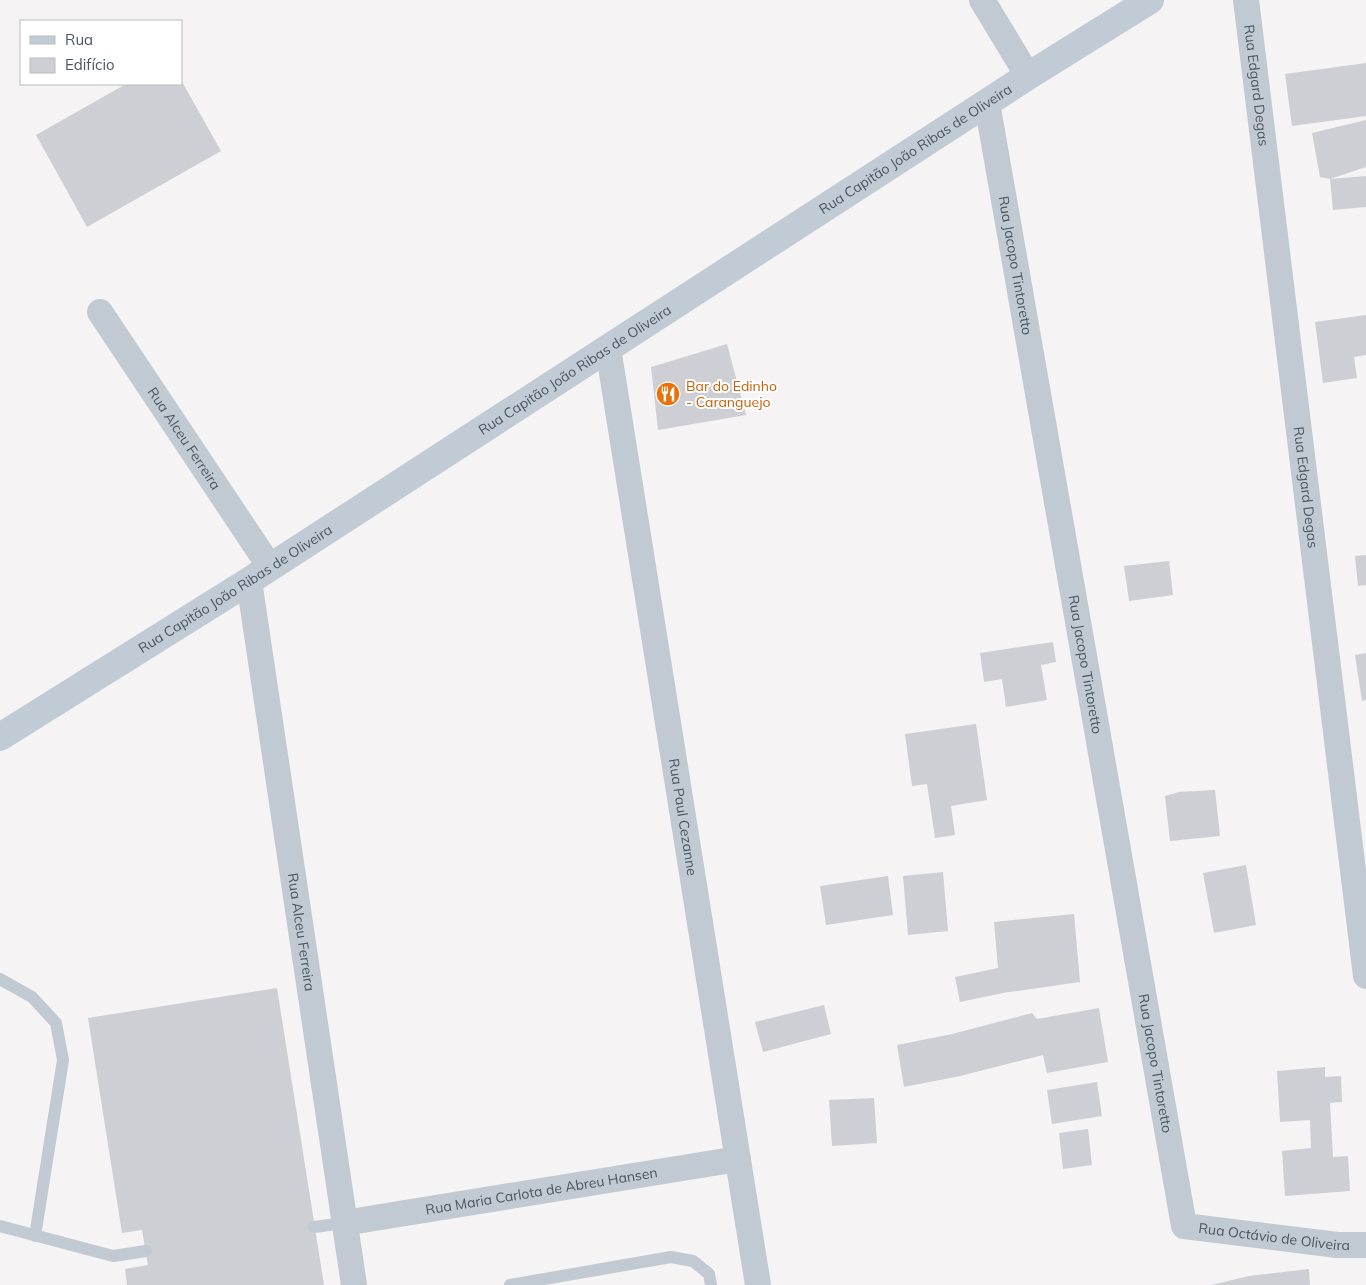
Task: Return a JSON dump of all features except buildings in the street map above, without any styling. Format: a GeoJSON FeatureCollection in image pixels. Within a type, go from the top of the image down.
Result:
{"type":"FeatureCollection","features":[{"type":"Feature","properties":{"kind":"street"},"geometry":{"type":"LineString","coordinates":[[982,0],[1028,76]]}},
{"type":"Feature","properties":{"kind":"street","name":"Rua Capitão João Ribas de Oliveira"},"geometry":{"type":"LineString","coordinates":[[0,737],[259,574],[1028,76],[1150,0]]}},
{"type":"Feature","properties":{"kind":"street","name":"Rua Edgard Degas"},"geometry":{"type":"LineString","coordinates":[[1246,0],[1366,976]]}},
{"type":"Feature","properties":{"kind":"street","name":"Rua Jacopo Tintoretto"},"geometry":{"type":"LineString","coordinates":[[987,103],[1184,1226]]}},
{"type":"Feature","properties":{"kind":"street","name":"Rua Alceu Ferreira"},"geometry":{"type":"LineString","coordinates":[[100,312],[259,574],[344,1223],[354,1285]]}},
{"type":"Feature","properties":{"kind":"street","name":"Rua Paul Cezanne"},"geometry":{"type":"LineString","coordinates":[[608,348],[758,1285]]}},
{"type":"Feature","properties":{"kind":"street","name":"Rua Maria Carlota de Abreu Hansen"},"geometry":{"type":"LineString","coordinates":[[344,1223],[738,1159]]}},
{"type":"Feature","properties":{"kind":"street","name":"Rua Octávio de Oliveira"},"geometry":{"type":"LineString","coordinates":[[1184,1226],[1322,1244],[1366,1245]]}},
{"type":"Feature","properties":{"kind":"lane"},"geometry":{"type":"LineString","coordinates":[[0,979],[32,997],[56,1023],[63,1060],[35,1236]]}},
{"type":"Feature","properties":{"kind":"lane"},"geometry":{"type":"LineString","coordinates":[[314,1227],[344,1223]]}},
{"type":"Feature","properties":{"kind":"lane"},"geometry":{"type":"LineString","coordinates":[[0,1226],[113,1256],[146,1251]]}},
{"type":"Feature","properties":{"kind":"lane"},"geometry":{"type":"LineString","coordinates":[[510,1285],[671,1257],[693,1261],[709,1274],[711,1285]]}},
{"type":"Feature","properties":{"kind":"place","name":"Bar do Edinho - Caranguejo"},"geometry":{"type":"Point","coordinates":[668,394]}}]}
